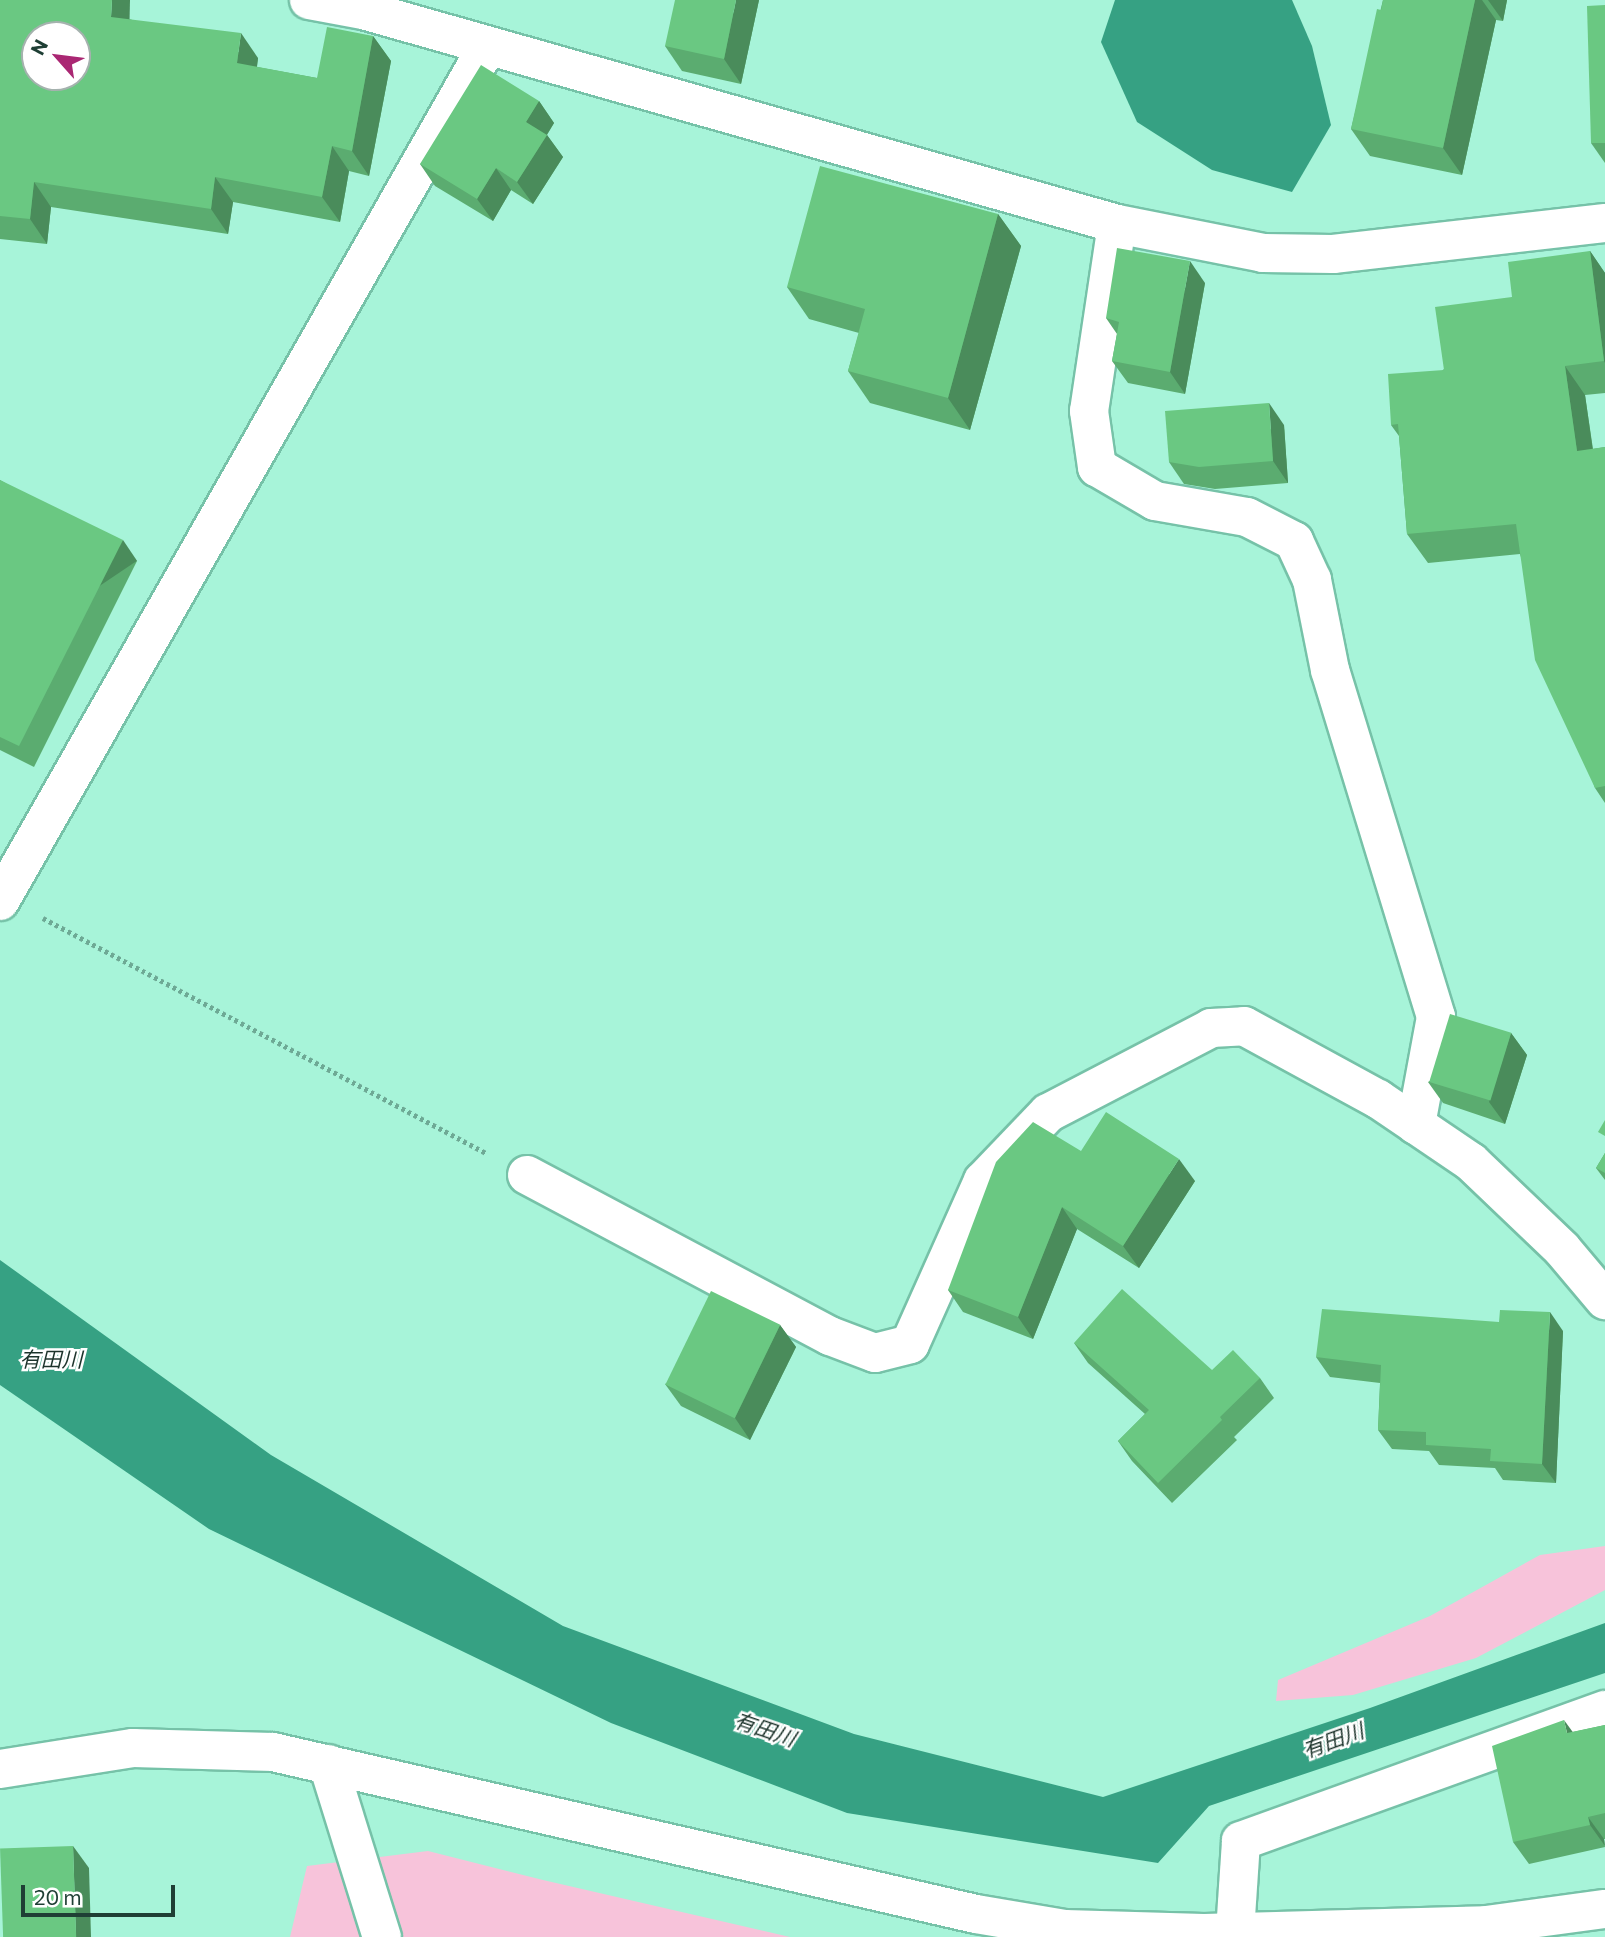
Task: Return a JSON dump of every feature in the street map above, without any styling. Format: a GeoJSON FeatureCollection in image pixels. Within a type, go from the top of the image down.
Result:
{"type":"FeatureCollection","features":[{"type":"Feature","properties":{"kind":"street"},"geometry":{"type":"LineString","coordinates":[[309,0],[363,10],[1117,224],[1263,253],[1334,254],[1605,223]]}},
{"type":"Feature","properties":{"kind":"street"},"geometry":{"type":"LineString","coordinates":[[1,898],[487,47]]}},
{"type":"Feature","properties":{"kind":"street"},"geometry":{"type":"LineString","coordinates":[[1117,224],[1089,411],[1097,467],[1155,501],[1247,517],[1294,541],[1312,580],[1330,670],[1436,1017],[1416,1125]]}},
{"type":"Feature","properties":{"kind":"street"},"geometry":{"type":"LineString","coordinates":[[527,1175],[830,1336],[876,1353],[910,1344],[984,1181],[1048,1113],[1211,1028],[1244,1026],[1378,1099],[1471,1162],[1562,1249],[1605,1300]]}},
{"type":"Feature","properties":{"kind":"street"},"geometry":{"type":"LineString","coordinates":[[1235,1932],[1241,1840],[1605,1710]]}},
{"type":"Feature","properties":{"kind":"street"},"geometry":{"type":"LineString","coordinates":[[0,1769],[133,1748],[273,1752],[976,1914],[1065,1929],[1235,1932],[1486,1931],[1605,1909]]}},
{"type":"Feature","properties":{"kind":"street"},"geometry":{"type":"LineString","coordinates":[[328,1765],[382,1937]]}},
{"type":"Feature","properties":{"kind":"path"},"geometry":{"type":"LineString","coordinates":[[1,898],[527,1175]]}},
{"type":"Feature","properties":{"kind":"shaded area"},"geometry":{"type":"Polygon","coordinates":[[[1605,1546],[1605,1590],[1476,1658],[1353,1695],[1276,1701],[1278,1680],[1430,1616],[1540,1555],[1605,1546]]]}},
{"type":"Feature","properties":{"kind":"shaded area"},"geometry":{"type":"Polygon","coordinates":[[[428,1851],[790,1937],[290,1937],[307,1866],[428,1851]]]}},
{"type":"Feature","properties":{"kind":"water"},"geometry":{"type":"Polygon","coordinates":[[[1115,0],[1292,0],[1312,46],[1331,125],[1292,192],[1212,170],[1137,122],[1101,42],[1115,0]]]}},
{"type":"Feature","properties":{"kind":"water","name":"有田川"},"geometry":{"type":"Polygon","coordinates":[[[0,1260],[271,1455],[563,1626],[854,1734],[1103,1797],[1370,1708],[1605,1623],[1605,1673],[1209,1806],[1158,1863],[847,1813],[611,1723],[209,1529],[0,1385],[0,1260]]]}},
{"type":"Feature","properties":{"kind":"building"},"geometry":{"type":"Polygon","coordinates":[[[0,0],[112,0],[111,17],[241,33],[237,63],[317,78],[327,27],[373,36],[352,151],[332,146],[322,197],[215,177],[211,209],[34,182],[30,219],[0,216],[0,0]]]}},
{"type":"Feature","properties":{"kind":"building"},"geometry":{"type":"Polygon","coordinates":[[[675,0],[736,0],[724,59],[665,46],[675,0]]]}},
{"type":"Feature","properties":{"kind":"building"},"geometry":{"type":"Polygon","coordinates":[[[1383,0],[1475,0],[1443,148],[1351,129],[1377,9],[1381,10],[1383,0]]]}},
{"type":"Feature","properties":{"kind":"building"},"geometry":{"type":"Polygon","coordinates":[[[1605,5],[1605,143],[1591,143],[1587,6],[1605,5]]]}},
{"type":"Feature","properties":{"kind":"building"},"geometry":{"type":"Polygon","coordinates":[[[481,65],[539,101],[526,122],[547,135],[517,182],[496,168],[477,199],[420,164],[481,65]]]}},
{"type":"Feature","properties":{"kind":"building"},"geometry":{"type":"Polygon","coordinates":[[[820,166],[998,214],[948,398],[848,371],[865,309],[787,287],[820,166]]]}},
{"type":"Feature","properties":{"kind":"building"},"geometry":{"type":"Polygon","coordinates":[[[1117,248],[1190,261],[1170,372],[1112,361],[1119,322],[1106,318],[1117,248]]]}},
{"type":"Feature","properties":{"kind":"building"},"geometry":{"type":"Polygon","coordinates":[[[1590,251],[1604,361],[1565,366],[1577,451],[1605,447],[1605,786],[1595,788],[1535,660],[1516,524],[1407,534],[1398,424],[1391,425],[1388,374],[1444,370],[1435,307],[1512,297],[1508,262],[1590,251]]]}},
{"type":"Feature","properties":{"kind":"building"},"geometry":{"type":"Polygon","coordinates":[[[1269,403],[1273,461],[1199,467],[1169,462],[1165,411],[1269,403]]]}},
{"type":"Feature","properties":{"kind":"building"},"geometry":{"type":"Polygon","coordinates":[[[0,480],[123,540],[19,746],[0,737],[0,480]]]}},
{"type":"Feature","properties":{"kind":"building"},"geometry":{"type":"Polygon","coordinates":[[[1450,1014],[1511,1033],[1490,1101],[1429,1082],[1450,1014]]]}},
{"type":"Feature","properties":{"kind":"building"},"geometry":{"type":"Polygon","coordinates":[[[1106,1112],[1179,1159],[1123,1246],[1062,1207],[1018,1317],[948,1290],[996,1162],[1033,1122],[1081,1151],[1106,1112]]]}},
{"type":"Feature","properties":{"kind":"building"},"geometry":{"type":"Polygon","coordinates":[[[1605,1120],[1605,1136],[1598,1132],[1605,1120]]]}},
{"type":"Feature","properties":{"kind":"building"},"geometry":{"type":"Polygon","coordinates":[[[1605,1153],[1605,1173],[1596,1168],[1605,1153]]]}},
{"type":"Feature","properties":{"kind":"building"},"geometry":{"type":"Polygon","coordinates":[[[1122,1289],[1212,1370],[1233,1350],[1260,1378],[1158,1483],[1118,1441],[1149,1410],[1074,1343],[1122,1289]]]}},
{"type":"Feature","properties":{"kind":"building"},"geometry":{"type":"Polygon","coordinates":[[[711,1291],[780,1325],[735,1418],[665,1384],[711,1291]]]}},
{"type":"Feature","properties":{"kind":"building"},"geometry":{"type":"Polygon","coordinates":[[[1322,1309],[1499,1322],[1500,1310],[1550,1312],[1542,1464],[1490,1461],[1491,1449],[1426,1445],[1426,1432],[1378,1430],[1381,1365],[1316,1357],[1322,1309]]]}},
{"type":"Feature","properties":{"kind":"building"},"geometry":{"type":"Polygon","coordinates":[[[1564,1720],[1567,1733],[1605,1725],[1605,1813],[1588,1817],[1590,1825],[1513,1842],[1492,1746],[1564,1720]]]}},
{"type":"Feature","properties":{"kind":"building"},"geometry":{"type":"Polygon","coordinates":[[[73,1846],[76,1937],[3,1937],[0,1849],[73,1846]]]}}]}
